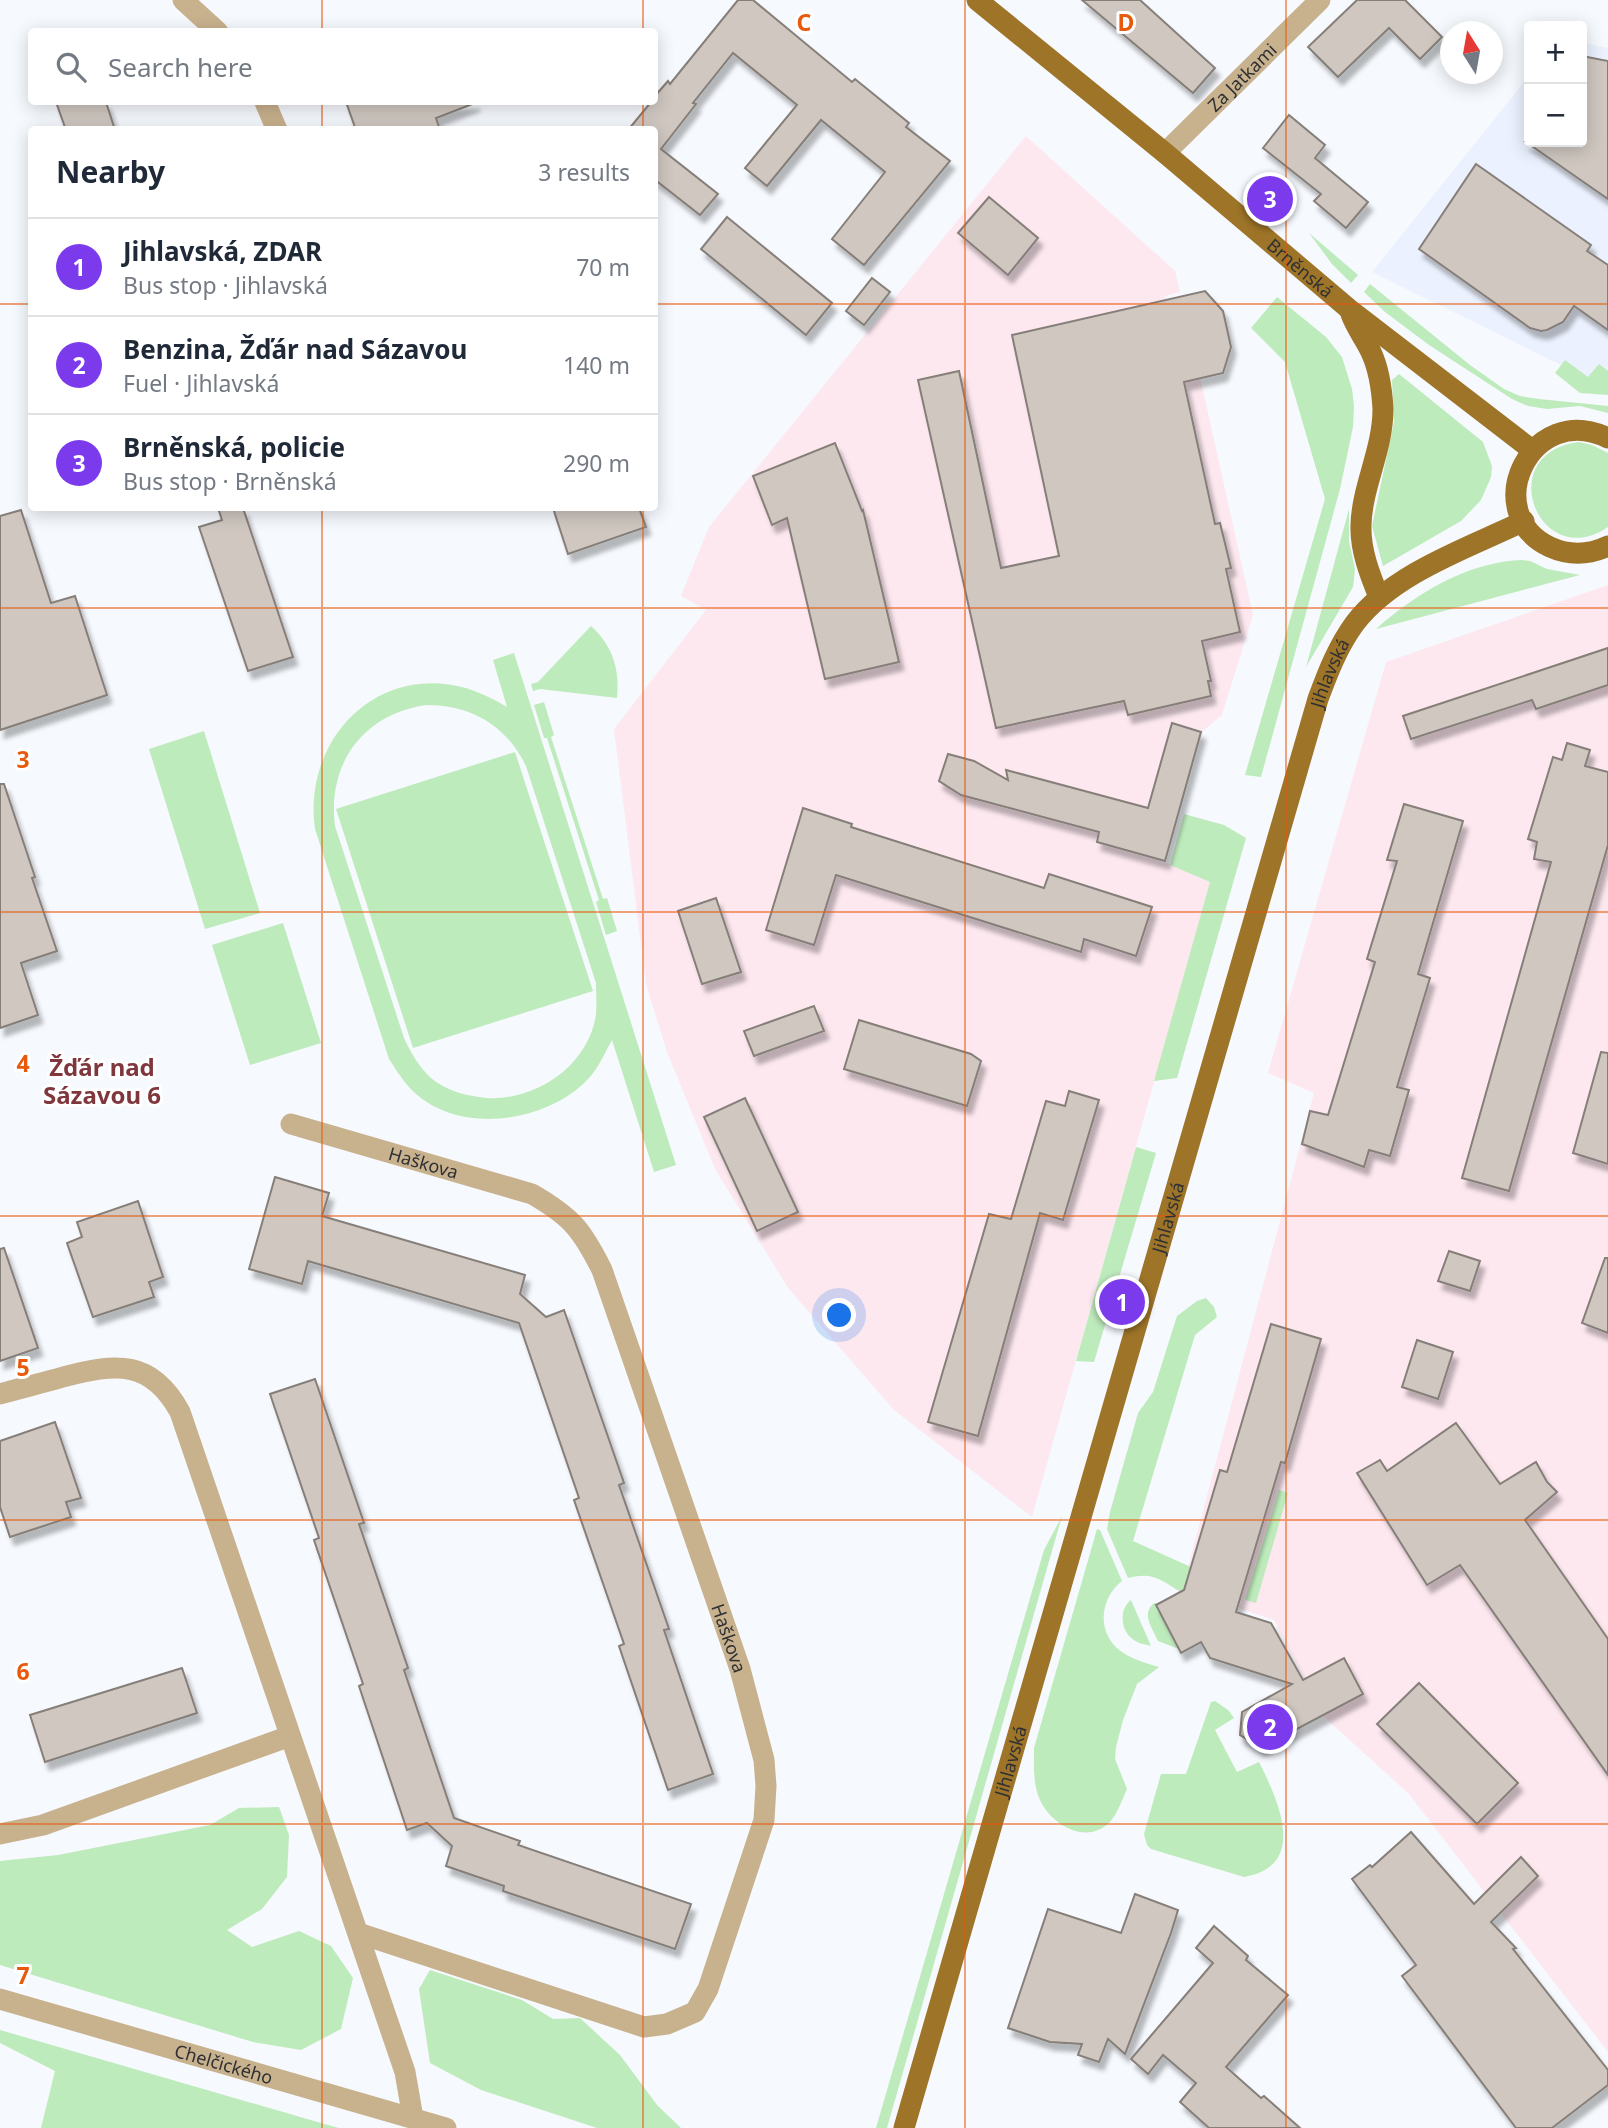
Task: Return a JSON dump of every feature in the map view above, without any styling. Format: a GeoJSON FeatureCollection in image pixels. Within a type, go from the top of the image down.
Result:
{"type":"FeatureCollection","features":[{"type":"Feature","properties":{"kind":"main road","name":"Brněnská"},"geometry":{"type":"LineString","coordinates":[[977,0],[1166,153],[1349,309],[1532,450]]}},
{"type":"Feature","properties":{"kind":"main road"},"geometry":{"type":"LineString","coordinates":[[1349,309],[1355,326],[1372,354],[1383,409],[1379,447],[1361,526],[1366,561],[1379,597]]}},
{"type":"Feature","properties":{"kind":"main road"},"geometry":{"type":"LineString","coordinates":[[1608,438],[1583,430],[1562,432],[1532,450],[1517,480],[1517,501],[1524,521],[1537,538],[1560,551],[1585,553],[1608,546]]}},
{"type":"Feature","properties":{"kind":"main road","name":"Jihlavská"},"geometry":{"type":"LineString","coordinates":[[905,2128],[1318,699],[1341,643],[1379,597],[1434,564],[1524,521]]}},
{"type":"Feature","properties":{"kind":"street"},"geometry":{"type":"LineString","coordinates":[[183,0],[214,28]]}},
{"type":"Feature","properties":{"kind":"street","name":"Za Jatkami"},"geometry":{"type":"LineString","coordinates":[[1166,153],[1320,0]]}},
{"type":"Feature","properties":{"kind":"street"},"geometry":{"type":"LineString","coordinates":[[266,105],[275,126]]}},
{"type":"Feature","properties":{"kind":"street","name":"Haškova"},"geometry":{"type":"LineString","coordinates":[[291,1124],[532,1194],[567,1215],[588,1242],[602,1270],[740,1669],[764,1760],[764,1820],[708,1989],[695,2012],[667,2024],[644,2027],[358,1933]]}},
{"type":"Feature","properties":{"kind":"street"},"geometry":{"type":"LineString","coordinates":[[0,1394],[90,1370],[120,1366],[144,1374],[170,1394],[180,1412],[405,2072],[413,2119]]}},
{"type":"Feature","properties":{"kind":"street"},"geometry":{"type":"LineString","coordinates":[[0,1834],[43,1825],[290,1736]]}},
{"type":"Feature","properties":{"kind":"street","name":"Chelčického"},"geometry":{"type":"LineString","coordinates":[[0,1999],[446,2128]]}},
{"type":"Feature","properties":{"kind":"shaded area"},"geometry":{"type":"Polygon","coordinates":[[[1587,44],[1608,48],[1608,388],[1372,272],[1524,82],[1524,147],[1587,147],[1587,44]]]}},
{"type":"Feature","properties":{"kind":"shaded area"},"geometry":{"type":"Polygon","coordinates":[[[1026,136],[1175,271],[1180,292],[1165,296],[1183,380],[1200,377],[1253,615],[1222,715],[1203,731],[1164,862],[1210,882],[1032,1517],[894,1410],[788,1288],[715,1169],[667,1052],[646,984],[614,729],[706,610],[681,596],[709,527],[1026,136]]]}},
{"type":"Feature","properties":{"kind":"shaded area"},"geometry":{"type":"Polygon","coordinates":[[[1608,585],[1608,2052],[1408,1793],[1323,1716],[1274,1620],[1182,1590],[1314,1093],[1268,1073],[1386,662],[1608,585]]]}},
{"type":"Feature","properties":{"kind":"green space"},"geometry":{"type":"Polygon","coordinates":[[[1309,233],[1358,275],[1351,283],[1332,264],[1309,233]]]}},
{"type":"Feature","properties":{"kind":"green space"},"geometry":{"type":"Polygon","coordinates":[[[1370,284],[1504,389],[1520,396],[1608,406],[1608,413],[1580,406],[1547,409],[1528,406],[1512,399],[1429,345],[1385,312],[1364,292],[1370,284]]]}},
{"type":"Feature","properties":{"kind":"green space"},"geometry":{"type":"Polygon","coordinates":[[[1277,297],[1326,337],[1342,357],[1352,389],[1354,406],[1353,427],[1340,489],[1261,777],[1245,775],[1325,499],[1285,362],[1251,328],[1277,297]]]}},
{"type":"Feature","properties":{"kind":"green space"},"geometry":{"type":"Polygon","coordinates":[[[1565,360],[1588,377],[1599,364],[1608,371],[1608,395],[1580,393],[1555,373],[1565,360]]]}},
{"type":"Feature","properties":{"kind":"green space"},"geometry":{"type":"Polygon","coordinates":[[[1399,374],[1483,442],[1492,466],[1491,477],[1481,500],[1461,521],[1383,566],[1372,526],[1394,422],[1392,380],[1399,374]]]}},
{"type":"Feature","properties":{"kind":"green space"},"geometry":{"type":"Polygon","coordinates":[[[1579,442],[1608,453],[1608,527],[1583,537],[1562,535],[1545,524],[1535,506],[1531,486],[1537,467],[1552,451],[1579,442]]]}},
{"type":"Feature","properties":{"kind":"green space"},"geometry":{"type":"Polygon","coordinates":[[[1349,509],[1349,541],[1355,569],[1353,587],[1306,667],[1349,509]]]}},
{"type":"Feature","properties":{"kind":"green space"},"geometry":{"type":"Polygon","coordinates":[[[1521,560],[1547,569],[1580,575],[1376,629],[1408,603],[1443,582],[1480,567],[1521,560]]]}},
{"type":"Feature","properties":{"kind":"green space"},"geometry":{"type":"Polygon","coordinates":[[[591,626],[610,650],[616,668],[617,698],[540,689],[533,691],[531,684],[538,682],[591,626]]]}},
{"type":"Feature","properties":{"kind":"green space"},"geometry":{"type":"Polygon","coordinates":[[[514,653],[676,1165],[654,1172],[612,1040],[592,1074],[566,1097],[523,1115],[500,1118],[454,1114],[433,1106],[411,1089],[389,1059],[315,829],[314,799],[319,770],[330,744],[347,721],[368,703],[393,690],[421,684],[452,685],[481,693],[507,707],[493,660],[514,653]],[[426,705],[404,710],[367,731],[344,763],[337,782],[335,826],[404,1038],[416,1059],[431,1078],[450,1090],[486,1098],[505,1097],[541,1087],[571,1064],[591,1033],[596,1015],[596,983],[526,766],[508,739],[485,720],[472,713],[426,705]]]}},
{"type":"Feature","properties":{"kind":"green space"},"geometry":{"type":"Polygon","coordinates":[[[544,702],[554,735],[551,737],[603,899],[607,898],[617,931],[606,935],[596,902],[599,900],[534,705],[544,702]]]}},
{"type":"Feature","properties":{"kind":"green space"},"geometry":{"type":"Polygon","coordinates":[[[204,731],[260,913],[205,929],[149,749],[204,731]]]}},
{"type":"Feature","properties":{"kind":"green space"},"geometry":{"type":"Polygon","coordinates":[[[515,752],[593,991],[413,1048],[336,809],[515,752]]]}},
{"type":"Feature","properties":{"kind":"green space"},"geometry":{"type":"Polygon","coordinates":[[[1184,814],[1224,825],[1246,838],[1177,1078],[1154,1081],[1210,882],[1170,865],[1184,814]]]}},
{"type":"Feature","properties":{"kind":"green space"},"geometry":{"type":"Polygon","coordinates":[[[283,923],[321,1043],[250,1065],[212,945],[283,923]]]}},
{"type":"Feature","properties":{"kind":"green space"},"geometry":{"type":"Polygon","coordinates":[[[1136,1147],[1156,1153],[1094,1362],[1076,1361],[1136,1147]]]}},
{"type":"Feature","properties":{"kind":"green space"},"geometry":{"type":"Polygon","coordinates":[[[1206,1298],[1214,1307],[1217,1317],[1195,1335],[1133,1541],[1191,1567],[1183,1593],[1151,1577],[1128,1578],[1107,1529],[1138,1413],[1153,1392],[1177,1316],[1197,1301],[1206,1298]]]}},
{"type":"Feature","properties":{"kind":"green space"},"geometry":{"type":"Polygon","coordinates":[[[1279,1490],[1288,1493],[1256,1603],[1245,1600],[1279,1490]]]}},
{"type":"Feature","properties":{"kind":"green space"},"geometry":{"type":"Polygon","coordinates":[[[1062,1516],[887,2128],[876,2128],[1044,1550],[1062,1516]]]}},
{"type":"Feature","properties":{"kind":"green space"},"geometry":{"type":"Polygon","coordinates":[[[1097,1529],[1100,1530],[1122,1581],[1109,1596],[1106,1605],[1106,1633],[1118,1649],[1159,1667],[1137,1684],[1123,1720],[1115,1759],[1127,1789],[1109,1823],[1099,1830],[1088,1832],[1077,1831],[1056,1821],[1041,1803],[1035,1781],[1034,1748],[1097,1529]]]}},
{"type":"Feature","properties":{"kind":"green space"},"geometry":{"type":"Polygon","coordinates":[[[1131,1600],[1151,1646],[1136,1641],[1126,1632],[1123,1615],[1131,1600]]]}},
{"type":"Feature","properties":{"kind":"green space"},"geometry":{"type":"Polygon","coordinates":[[[1154,1603],[1160,1604],[1158,1609],[1179,1649],[1158,1641],[1148,1616],[1154,1603]]]}},
{"type":"Feature","properties":{"kind":"green space"},"geometry":{"type":"Polygon","coordinates":[[[1215,1701],[1234,1718],[1215,1730],[1237,1772],[1259,1762],[1274,1794],[1283,1830],[1282,1846],[1276,1860],[1264,1870],[1244,1877],[1151,1849],[1144,1834],[1161,1774],[1186,1774],[1211,1702],[1215,1701]]]}},
{"type":"Feature","properties":{"kind":"green space"},"geometry":{"type":"Polygon","coordinates":[[[279,1807],[289,1835],[287,1877],[262,1909],[227,1930],[252,1947],[299,1931],[331,1946],[353,1978],[341,2029],[301,2050],[253,2042],[0,1965],[0,1861],[58,1855],[210,1825],[239,1808],[279,1807]]]}},
{"type":"Feature","properties":{"kind":"green space"},"geometry":{"type":"Polygon","coordinates":[[[430,1970],[522,2000],[553,2019],[580,2018],[620,2055],[657,2105],[681,2128],[597,2128],[481,2090],[430,2063],[419,1989],[430,1970]]]}},
{"type":"Feature","properties":{"kind":"green space"},"geometry":{"type":"Polygon","coordinates":[[[0,2030],[339,2128],[41,2128],[55,2071],[0,2043],[0,2030]]]}},
{"type":"Feature","properties":{"kind":"building"},"geometry":{"type":"Polygon","coordinates":[[[738,0],[753,0],[852,82],[855,79],[909,123],[906,127],[950,161],[864,265],[832,239],[885,172],[821,120],[767,186],[745,168],[797,105],[733,53],[661,149],[718,194],[700,215],[658,182],[658,126],[631,126],[649,105],[658,105],[658,92],[668,81],[670,84],[738,0]]]}},
{"type":"Feature","properties":{"kind":"building"},"geometry":{"type":"Polygon","coordinates":[[[1082,0],[1140,0],[1215,68],[1193,93],[1082,0]]]}},
{"type":"Feature","properties":{"kind":"building"},"geometry":{"type":"Polygon","coordinates":[[[1357,0],[1405,0],[1440,35],[1440,39],[1420,59],[1389,28],[1338,77],[1308,47],[1357,0]]]}},
{"type":"Feature","properties":{"kind":"building"},"geometry":{"type":"Polygon","coordinates":[[[1587,57],[1608,61],[1608,199],[1533,147],[1587,147],[1587,57]]]}},
{"type":"Feature","properties":{"kind":"building"},"geometry":{"type":"Polygon","coordinates":[[[57,105],[107,105],[114,126],[65,126],[57,105]]]}},
{"type":"Feature","properties":{"kind":"building"},"geometry":{"type":"Polygon","coordinates":[[[347,105],[470,105],[436,118],[439,126],[355,126],[347,105]]]}},
{"type":"Feature","properties":{"kind":"building"},"geometry":{"type":"Polygon","coordinates":[[[1289,115],[1325,145],[1315,158],[1368,202],[1346,228],[1314,201],[1321,194],[1263,148],[1289,115]]]}},
{"type":"Feature","properties":{"kind":"building"},"geometry":{"type":"Polygon","coordinates":[[[1476,164],[1591,245],[1587,251],[1608,265],[1608,330],[1574,306],[1563,322],[1547,330],[1530,328],[1419,249],[1476,164]]]}},
{"type":"Feature","properties":{"kind":"building"},"geometry":{"type":"Polygon","coordinates":[[[989,197],[1038,238],[1008,275],[958,233],[989,197]]]}},
{"type":"Feature","properties":{"kind":"building"},"geometry":{"type":"Polygon","coordinates":[[[727,217],[832,303],[806,335],[701,249],[727,217]]]}},
{"type":"Feature","properties":{"kind":"building"},"geometry":{"type":"Polygon","coordinates":[[[872,278],[890,292],[864,325],[846,311],[872,278]]]}},
{"type":"Feature","properties":{"kind":"building"},"geometry":{"type":"Polygon","coordinates":[[[1205,291],[1223,311],[1231,347],[1223,373],[1184,382],[1215,524],[1220,523],[1231,568],[1226,569],[1240,632],[1202,641],[1211,681],[1208,681],[1211,696],[1128,715],[1124,701],[996,728],[918,380],[959,371],[1001,568],[1059,556],[1012,335],[1205,291]]]}},
{"type":"Feature","properties":{"kind":"building"},"geometry":{"type":"Polygon","coordinates":[[[835,443],[863,510],[899,662],[825,679],[787,518],[772,525],[753,476],[835,443]]]}},
{"type":"Feature","properties":{"kind":"building"},"geometry":{"type":"Polygon","coordinates":[[[21,510],[51,603],[75,596],[107,695],[0,730],[0,516],[21,510]]]}},
{"type":"Feature","properties":{"kind":"building"},"geometry":{"type":"Polygon","coordinates":[[[219,511],[244,511],[293,657],[248,671],[199,527],[222,520],[219,511]]]}},
{"type":"Feature","properties":{"kind":"building"},"geometry":{"type":"Polygon","coordinates":[[[554,511],[640,511],[646,527],[568,554],[554,511]]]}},
{"type":"Feature","properties":{"kind":"building"},"geometry":{"type":"Polygon","coordinates":[[[1608,648],[1608,685],[1536,709],[1532,700],[1411,739],[1403,716],[1608,648]]]}},
{"type":"Feature","properties":{"kind":"building"},"geometry":{"type":"Polygon","coordinates":[[[1172,723],[1201,732],[1165,861],[1097,842],[1099,832],[961,795],[939,781],[948,754],[974,761],[1008,780],[1006,770],[1148,808],[1172,723]]]}},
{"type":"Feature","properties":{"kind":"building"},"geometry":{"type":"Polygon","coordinates":[[[1567,743],[1590,750],[1585,766],[1608,772],[1608,845],[1509,1191],[1462,1178],[1551,862],[1534,859],[1537,842],[1528,839],[1553,757],[1562,760],[1567,743]]]}},
{"type":"Feature","properties":{"kind":"building"},"geometry":{"type":"Polygon","coordinates":[[[0,784],[4,784],[57,951],[21,963],[38,1015],[0,1028],[0,784]]]}},
{"type":"Feature","properties":{"kind":"building"},"geometry":{"type":"Polygon","coordinates":[[[1404,804],[1463,821],[1418,974],[1430,978],[1397,1087],[1409,1090],[1390,1156],[1369,1150],[1364,1167],[1302,1144],[1310,1111],[1328,1115],[1375,962],[1367,959],[1397,861],[1387,860],[1404,804]]]}},
{"type":"Feature","properties":{"kind":"building"},"geometry":{"type":"Polygon","coordinates":[[[803,808],[852,824],[851,827],[1044,888],[1049,874],[1152,907],[1136,956],[1084,939],[1081,952],[836,875],[814,945],[766,930],[803,808]]]}},
{"type":"Feature","properties":{"kind":"building"},"geometry":{"type":"Polygon","coordinates":[[[716,898],[741,972],[702,984],[678,911],[716,898]]]}},
{"type":"Feature","properties":{"kind":"building"},"geometry":{"type":"Polygon","coordinates":[[[814,1006],[824,1031],[754,1056],[744,1031],[814,1006]]]}},
{"type":"Feature","properties":{"kind":"building"},"geometry":{"type":"Polygon","coordinates":[[[859,1020],[971,1054],[981,1061],[967,1106],[844,1069],[859,1020]]]}},
{"type":"Feature","properties":{"kind":"building"},"geometry":{"type":"Polygon","coordinates":[[[1601,1052],[1608,1053],[1608,1164],[1573,1153],[1601,1052]]]}},
{"type":"Feature","properties":{"kind":"building"},"geometry":{"type":"Polygon","coordinates":[[[1069,1091],[1099,1100],[1063,1220],[1040,1213],[978,1436],[928,1422],[989,1214],[1011,1219],[1046,1101],[1065,1106],[1069,1091]]]}},
{"type":"Feature","properties":{"kind":"building"},"geometry":{"type":"Polygon","coordinates":[[[745,1098],[798,1212],[757,1231],[704,1117],[745,1098]]]}},
{"type":"Feature","properties":{"kind":"building"},"geometry":{"type":"Polygon","coordinates":[[[275,1177],[329,1193],[322,1216],[525,1275],[520,1294],[546,1317],[564,1310],[624,1483],[619,1485],[669,1629],[664,1630],[713,1774],[668,1790],[619,1646],[624,1644],[574,1500],[579,1498],[519,1323],[308,1261],[302,1284],[249,1269],[275,1177]]]}},
{"type":"Feature","properties":{"kind":"building"},"geometry":{"type":"Polygon","coordinates":[[[138,1201],[163,1277],[149,1282],[154,1297],[93,1317],[67,1243],[82,1237],[77,1222],[138,1201]]]}},
{"type":"Feature","properties":{"kind":"building"},"geometry":{"type":"Polygon","coordinates":[[[4,1248],[38,1348],[0,1361],[0,1249],[4,1248]]]}},
{"type":"Feature","properties":{"kind":"building"},"geometry":{"type":"Polygon","coordinates":[[[1449,1251],[1480,1261],[1470,1291],[1438,1281],[1449,1251]]]}},
{"type":"Feature","properties":{"kind":"building"},"geometry":{"type":"Polygon","coordinates":[[[1605,1258],[1608,1258],[1608,1333],[1582,1323],[1605,1258]]]}},
{"type":"Feature","properties":{"kind":"building"},"geometry":{"type":"Polygon","coordinates":[[[1271,1324],[1321,1339],[1285,1463],[1281,1462],[1236,1612],[1271,1623],[1303,1680],[1344,1658],[1363,1694],[1261,1748],[1240,1735],[1242,1712],[1292,1684],[1210,1658],[1201,1642],[1181,1653],[1156,1605],[1184,1590],[1220,1470],[1227,1472],[1271,1324]]]}},
{"type":"Feature","properties":{"kind":"building"},"geometry":{"type":"Polygon","coordinates":[[[1417,1340],[1453,1352],[1438,1399],[1402,1387],[1417,1340]]]}},
{"type":"Feature","properties":{"kind":"building"},"geometry":{"type":"Polygon","coordinates":[[[315,1379],[364,1523],[359,1524],[408,1668],[404,1670],[454,1818],[520,1841],[518,1845],[691,1904],[675,1949],[503,1891],[504,1886],[446,1866],[452,1846],[427,1823],[407,1830],[359,1686],[363,1684],[314,1540],[319,1538],[270,1394],[315,1379]]]}},
{"type":"Feature","properties":{"kind":"building"},"geometry":{"type":"Polygon","coordinates":[[[55,1422],[81,1498],[66,1502],[71,1517],[10,1537],[0,1507],[0,1441],[55,1422]]]}},
{"type":"Feature","properties":{"kind":"building"},"geometry":{"type":"Polygon","coordinates":[[[1456,1423],[1500,1484],[1536,1462],[1547,1482],[1557,1492],[1525,1520],[1608,1639],[1608,1775],[1460,1565],[1427,1585],[1357,1473],[1380,1460],[1387,1471],[1456,1423]]]}},
{"type":"Feature","properties":{"kind":"building"},"geometry":{"type":"Polygon","coordinates":[[[182,1668],[197,1713],[45,1762],[30,1715],[182,1668]]]}},
{"type":"Feature","properties":{"kind":"building"},"geometry":{"type":"Polygon","coordinates":[[[1419,1683],[1518,1783],[1477,1824],[1377,1724],[1419,1683]]]}},
{"type":"Feature","properties":{"kind":"building"},"geometry":{"type":"Polygon","coordinates":[[[1411,1832],[1474,1904],[1521,1857],[1538,1876],[1491,1922],[1516,1948],[1513,1949],[1608,2070],[1608,2085],[1552,2128],[1516,2128],[1402,1976],[1416,1965],[1352,1879],[1370,1865],[1372,1867],[1411,1832]]]}},
{"type":"Feature","properties":{"kind":"building"},"geometry":{"type":"Polygon","coordinates":[[[1135,1894],[1178,1910],[1125,2054],[1108,2039],[1099,2062],[1078,2055],[1082,2044],[1050,2042],[1008,2028],[1048,1909],[1121,1933],[1135,1894]]]}},
{"type":"Feature","properties":{"kind":"building"},"geometry":{"type":"Polygon","coordinates":[[[1214,1926],[1248,1956],[1246,1960],[1288,1995],[1226,2067],[1300,2128],[1209,2128],[1180,2102],[1196,2083],[1163,2055],[1148,2074],[1131,2059],[1213,1963],[1196,1948],[1214,1926]]]}},
{"type":"Feature","properties":{"kind":"place","name":"Brněnská, policie"},"geometry":{"type":"Point","coordinates":[1270,199]}},
{"type":"Feature","properties":{"kind":"place","name":"Jihlavská, ZDAR"},"geometry":{"type":"Point","coordinates":[1122,1302]}},
{"type":"Feature","properties":{"kind":"place","name":"Benzina, Žďár nad Sázavou"},"geometry":{"type":"Point","coordinates":[1270,1727]}},
{"type":"Feature","properties":{"kind":"district","name":"Žďár nad Sázavou 6"},"geometry":{"type":"Point","coordinates":[102,1080]}}]}
